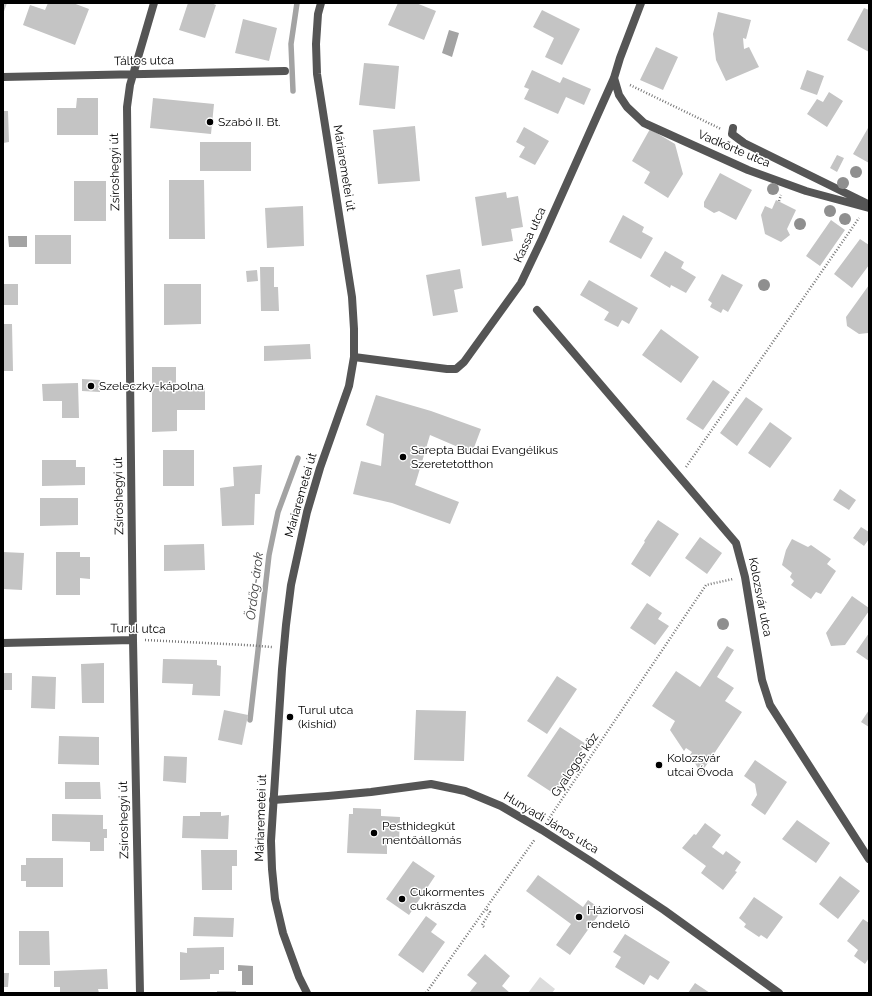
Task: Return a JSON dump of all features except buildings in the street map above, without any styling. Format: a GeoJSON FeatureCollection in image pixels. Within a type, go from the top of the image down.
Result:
{"type":"FeatureCollection","features":[{"type":"Feature","properties":{"kind":"street","name":"Zsíroshegyi út"},"geometry":{"type":"LineString","coordinates":[[140,993],[133,640],[127,107],[128,94],[133,73],[154,3]]}},
{"type":"Feature","properties":{"kind":"street","name":"Máriaremetei út"},"geometry":{"type":"LineString","coordinates":[[307,993],[299,977],[283,933],[275,899],[271,841],[282,669],[291,585],[307,512],[320,468],[349,386],[354,357],[352,298],[317,74],[316,44],[318,14],[321,3]]}},
{"type":"Feature","properties":{"kind":"street","name":"Kassa utca"},"geometry":{"type":"LineString","coordinates":[[354,357],[447,369],[456,369],[464,362],[521,284],[614,78],[641,3]]}},
{"type":"Feature","properties":{"kind":"street","name":"Táltos utca"},"geometry":{"type":"LineString","coordinates":[[3,77],[133,73],[285,71]]}},
{"type":"Feature","properties":{"kind":"street","name":"Vadkörte utca"},"geometry":{"type":"LineString","coordinates":[[614,78],[619,95],[627,108],[644,123],[748,170],[806,190],[868,207]]}},
{"type":"Feature","properties":{"kind":"street","name":"Vadkörte utca"},"geometry":{"type":"LineString","coordinates":[[733,131],[744,143],[868,207]]}},
{"type":"Feature","properties":{"kind":"street","name":"Kolozsvár utca"},"geometry":{"type":"LineString","coordinates":[[537,310],[736,543],[746,577],[762,680],[770,705],[869,859]]}},
{"type":"Feature","properties":{"kind":"street","name":"Turul utca"},"geometry":{"type":"LineString","coordinates":[[3,643],[133,640]]}},
{"type":"Feature","properties":{"kind":"street","name":"Hunyadi János utca"},"geometry":{"type":"LineString","coordinates":[[273,800],[364,793],[431,784],[465,791],[501,806],[592,862],[664,910],[779,993]]}},
{"type":"Feature","properties":{"kind":"path"},"geometry":{"type":"LineString","coordinates":[[614,78],[733,131]]}},
{"type":"Feature","properties":{"kind":"path"},"geometry":{"type":"LineString","coordinates":[[680,476],[868,207]]}},
{"type":"Feature","properties":{"kind":"path","name":"Gyalogos köz"},"geometry":{"type":"LineString","coordinates":[[426,993],[542,830],[706,585],[746,577]]}},
{"type":"Feature","properties":{"kind":"path","name":"Turul utca"},"geometry":{"type":"LineString","coordinates":[[133,640],[273,647]]}},
{"type":"Feature","properties":{"kind":"path"},"geometry":{"type":"LineString","coordinates":[[484,927],[482,925],[490,912],[486,909]]}},
{"type":"Feature","properties":{"kind":"shaded area"},"geometry":{"type":"Polygon","coordinates":[[[449,30],[459,33],[452,57],[442,53],[449,30]]]}},
{"type":"Feature","properties":{"kind":"shaded area"},"geometry":{"type":"Polygon","coordinates":[[[8,236],[27,236],[27,247],[9,247],[8,236]]]}},
{"type":"Feature","properties":{"kind":"shaded area"},"geometry":{"type":"Polygon","coordinates":[[[238,965],[253,966],[253,985],[242,985],[242,971],[238,971],[238,965]]]}},
{"type":"Feature","properties":{"kind":"shaded area"},"geometry":{"type":"Polygon","coordinates":[[[540,977],[555,989],[552,993],[528,993],[540,977]]]}},
{"type":"Feature","properties":{"kind":"waterway","name":"Ördög-árok"},"geometry":{"type":"LineString","coordinates":[[293,91],[291,44],[297,3]]}},
{"type":"Feature","properties":{"kind":"waterway","name":"Ördög-árok"},"geometry":{"type":"LineString","coordinates":[[250,720],[269,555],[278,512],[298,458]]}},
{"type":"Feature","properties":{"kind":"place","name":"Szabó II. Bt."},"geometry":{"type":"Point","coordinates":[210,122]}},
{"type":"Feature","properties":{"kind":"place","name":"Szeleczky-kápolna"},"geometry":{"type":"Point","coordinates":[91,386]}},
{"type":"Feature","properties":{"kind":"place","name":"Sarepta Budai Evangélikus Szeretetotthon"},"geometry":{"type":"Point","coordinates":[403,457]}},
{"type":"Feature","properties":{"kind":"place","name":"Turul utca (kishíd)"},"geometry":{"type":"Point","coordinates":[290,717]}},
{"type":"Feature","properties":{"kind":"place","name":"Kolozsvár utcai Óvoda"},"geometry":{"type":"Point","coordinates":[659,765]}},
{"type":"Feature","properties":{"kind":"place","name":"Pesthidegkút mentőállomás"},"geometry":{"type":"Point","coordinates":[374,833]}},
{"type":"Feature","properties":{"kind":"place","name":"Cukormentes cukrászda"},"geometry":{"type":"Point","coordinates":[402,899]}},
{"type":"Feature","properties":{"kind":"place","name":"Háziorvosi rendelő"},"geometry":{"type":"Point","coordinates":[579,917]}}]}
